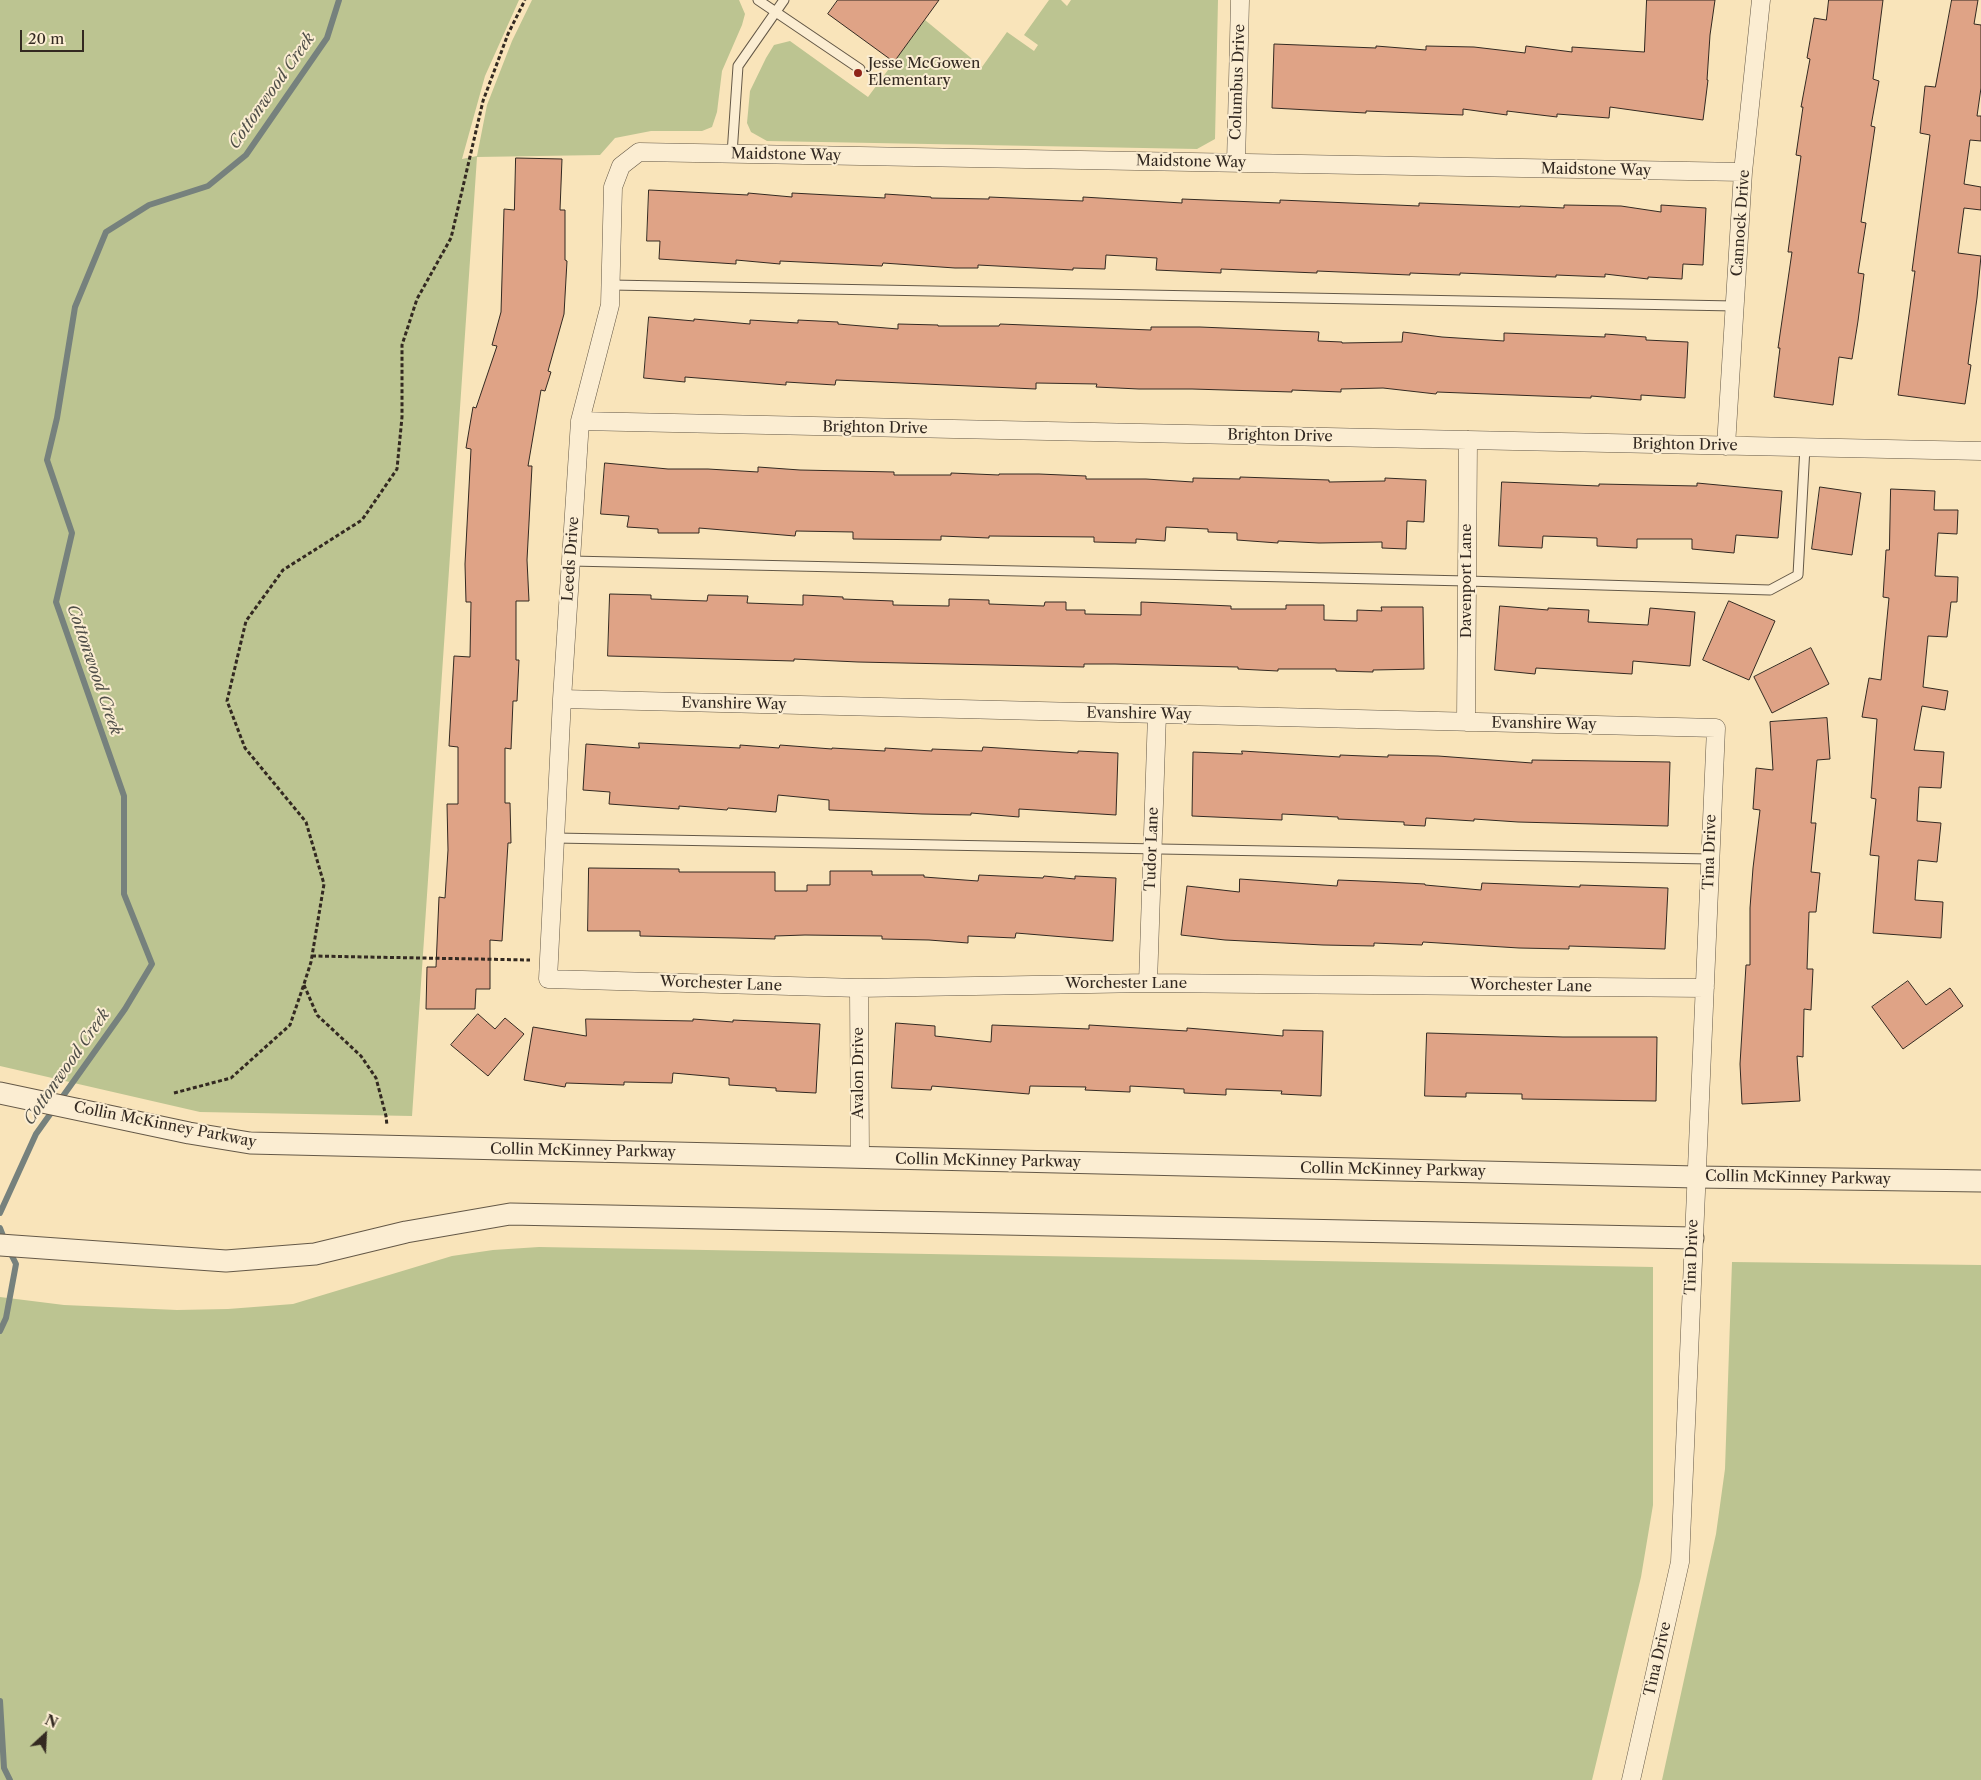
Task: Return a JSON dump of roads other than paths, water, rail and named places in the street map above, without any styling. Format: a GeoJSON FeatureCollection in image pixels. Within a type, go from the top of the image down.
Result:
{"type":"FeatureCollection","features":[{"type":"Feature","properties":{"kind":"street","name":"Columbus Drive"},"geometry":{"type":"LineString","coordinates":[[1236,163],[1240,0]]}},
{"type":"Feature","properties":{"kind":"street","name":"Cannock Drive"},"geometry":{"type":"LineString","coordinates":[[1726,446],[1744,172],[1761,0]]}},
{"type":"Feature","properties":{"kind":"street","name":"Maidstone Way"},"geometry":{"type":"LineString","coordinates":[[638,152],[1744,172]]}},
{"type":"Feature","properties":{"kind":"street","name":"Leeds Drive"},"geometry":{"type":"LineString","coordinates":[[548,979],[562,699],[580,422],[610,304],[613,187],[621,166],[638,152]]}},
{"type":"Feature","properties":{"kind":"street","name":"Brighton Drive"},"geometry":{"type":"LineString","coordinates":[[580,422],[1981,451]]}},
{"type":"Feature","properties":{"kind":"street","name":"Davenport Lane"},"geometry":{"type":"LineString","coordinates":[[1466,722],[1468,440]]}},
{"type":"Feature","properties":{"kind":"street","name":"Evanshire Way"},"geometry":{"type":"LineString","coordinates":[[562,699],[1716,728]]}},
{"type":"Feature","properties":{"kind":"street","name":"Tudor Lane"},"geometry":{"type":"LineString","coordinates":[[1148,983],[1157,714]]}},
{"type":"Feature","properties":{"kind":"street","name":"Tina Drive"},"geometry":{"type":"LineString","coordinates":[[1631,1780],[1680,1562],[1716,728]]}},
{"type":"Feature","properties":{"kind":"street","name":"Worchester Lane"},"geometry":{"type":"LineString","coordinates":[[548,979],[859,988],[1148,983],[1705,988]]}},
{"type":"Feature","properties":{"kind":"street","name":"Avalon Drive"},"geometry":{"type":"LineString","coordinates":[[859,988],[860,1158]]}},
{"type":"Feature","properties":{"kind":"street","name":"Collin McKinney Parkway"},"geometry":{"type":"LineString","coordinates":[[0,1093],[189,1133],[250,1143],[1696,1177],[1981,1181]]}},
{"type":"Feature","properties":{"kind":"street"},"geometry":{"type":"LineString","coordinates":[[0,1245],[226,1261],[315,1254],[406,1232],[510,1214],[1693,1238]]}},
{"type":"Feature","properties":{"kind":"lane"},"geometry":{"type":"LineString","coordinates":[[758,0],[860,69]]}},
{"type":"Feature","properties":{"kind":"lane"},"geometry":{"type":"LineString","coordinates":[[732,154],[738,66],[784,0]]}},
{"type":"Feature","properties":{"kind":"lane"},"geometry":{"type":"LineString","coordinates":[[611,285],[1735,306]]}},
{"type":"Feature","properties":{"kind":"lane"},"geometry":{"type":"LineString","coordinates":[[571,562],[1467,581],[1770,590],[1798,575],[1804,447]]}},
{"type":"Feature","properties":{"kind":"lane"},"geometry":{"type":"LineString","coordinates":[[555,838],[1710,859]]}},
{"type":"Feature","properties":{"kind":"waterway","name":"Cottonwood Creek"},"geometry":{"type":"LineString","coordinates":[[0,1213],[36,1134],[125,1009],[152,964],[124,894],[124,796],[56,602],[72,533],[47,460],[57,418],[75,307],[106,232],[149,205],[208,186],[246,155],[327,38],[339,0]]}},
{"type":"Feature","properties":{"kind":"waterway","name":"Cottonwood Creek"},"geometry":{"type":"LineString","coordinates":[[0,1228],[5,1241]]}},
{"type":"Feature","properties":{"kind":"waterway","name":"Cottonwood Creek"},"geometry":{"type":"LineString","coordinates":[[0,1331],[6,1318],[16,1264],[9,1250]]}},
{"type":"Feature","properties":{"kind":"waterway","name":"Cottonwood Creek"},"geometry":{"type":"LineString","coordinates":[[0,1701],[4,1768],[10,1780]]}},
{"type":"Feature","properties":{"kind":"place","name":"Jesse McGowen Elementary"},"geometry":{"type":"Point","coordinates":[858,73]}}]}
